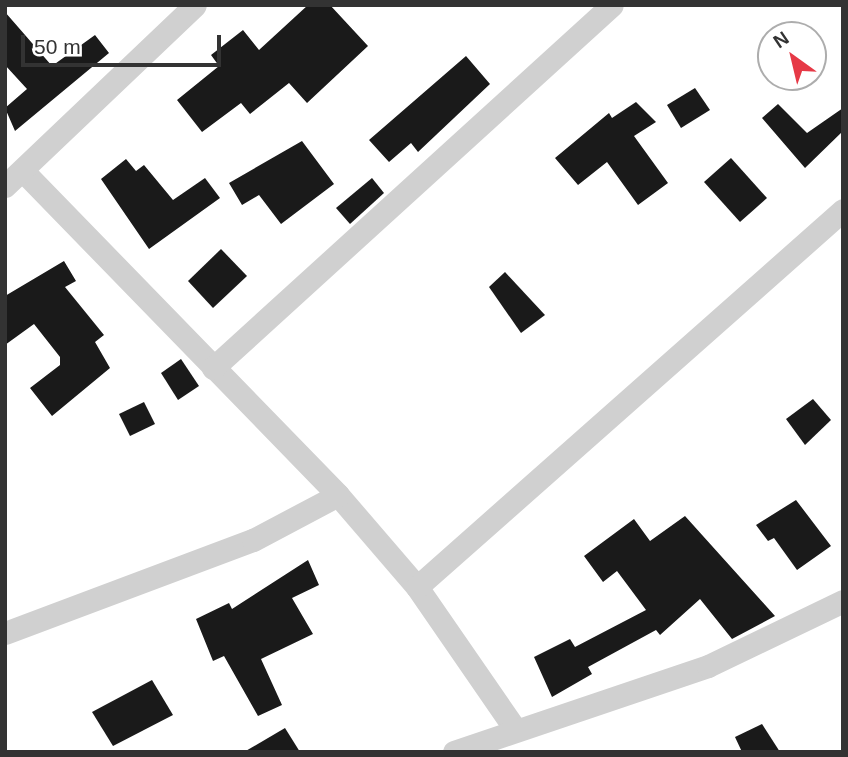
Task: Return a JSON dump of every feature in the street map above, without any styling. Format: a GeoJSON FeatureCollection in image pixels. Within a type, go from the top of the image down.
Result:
{"type":"FeatureCollection","features":[{"type":"Feature","properties":{"kind":"street"},"geometry":{"type":"LineString","coordinates":[[5,186],[24,172],[195,5]]}},
{"type":"Feature","properties":{"kind":"street"},"geometry":{"type":"LineString","coordinates":[[213,368],[612,5]]}},
{"type":"Feature","properties":{"kind":"street"},"geometry":{"type":"LineString","coordinates":[[24,172],[338,495],[417,586],[515,730]]}},
{"type":"Feature","properties":{"kind":"street"},"geometry":{"type":"LineString","coordinates":[[417,586],[843,210]]}},
{"type":"Feature","properties":{"kind":"street"},"geometry":{"type":"LineString","coordinates":[[5,633],[253,540],[338,495]]}},
{"type":"Feature","properties":{"kind":"street"},"geometry":{"type":"LineString","coordinates":[[454,752],[708,666],[843,601]]}},
{"type":"Feature","properties":{"kind":"building"},"geometry":{"type":"Polygon","coordinates":[[[308,5],[330,5],[368,46],[307,103],[289,83],[250,114],[241,103],[202,132],[177,100],[219,66],[211,55],[243,30],[259,50],[308,5]]]}},
{"type":"Feature","properties":{"kind":"building"},"geometry":{"type":"Polygon","coordinates":[[[5,12],[52,66],[95,35],[109,53],[15,131],[5,108],[27,89],[5,65],[5,12]]]}},
{"type":"Feature","properties":{"kind":"building"},"geometry":{"type":"Polygon","coordinates":[[[466,56],[490,84],[418,152],[411,143],[389,162],[369,140],[466,56]]]}},
{"type":"Feature","properties":{"kind":"building"},"geometry":{"type":"Polygon","coordinates":[[[695,88],[710,110],[681,128],[667,105],[695,88]]]}},
{"type":"Feature","properties":{"kind":"building"},"geometry":{"type":"Polygon","coordinates":[[[636,102],[656,122],[634,136],[668,183],[638,205],[607,162],[578,185],[555,158],[609,113],[612,118],[636,102]]]}},
{"type":"Feature","properties":{"kind":"building"},"geometry":{"type":"Polygon","coordinates":[[[778,104],[807,133],[843,108],[843,131],[805,168],[762,118],[778,104]]]}},
{"type":"Feature","properties":{"kind":"building"},"geometry":{"type":"Polygon","coordinates":[[[302,141],[334,184],[281,224],[259,195],[242,205],[229,183],[302,141]]]}},
{"type":"Feature","properties":{"kind":"building"},"geometry":{"type":"Polygon","coordinates":[[[731,158],[767,198],[740,222],[704,182],[731,158]]]}},
{"type":"Feature","properties":{"kind":"building"},"geometry":{"type":"Polygon","coordinates":[[[126,159],[136,171],[144,165],[173,200],[205,178],[220,198],[149,249],[101,179],[126,159]]]}},
{"type":"Feature","properties":{"kind":"building"},"geometry":{"type":"Polygon","coordinates":[[[372,178],[384,193],[350,224],[336,208],[372,178]]]}},
{"type":"Feature","properties":{"kind":"building"},"geometry":{"type":"Polygon","coordinates":[[[221,249],[247,276],[213,308],[188,281],[221,249]]]}},
{"type":"Feature","properties":{"kind":"building"},"geometry":{"type":"Polygon","coordinates":[[[64,261],[76,281],[65,287],[104,335],[95,342],[110,368],[52,416],[30,388],[60,365],[60,357],[34,324],[5,345],[5,296],[64,261]]]}},
{"type":"Feature","properties":{"kind":"building"},"geometry":{"type":"Polygon","coordinates":[[[505,272],[545,315],[521,333],[489,287],[505,272]]]}},
{"type":"Feature","properties":{"kind":"building"},"geometry":{"type":"Polygon","coordinates":[[[181,359],[199,386],[178,400],[161,373],[181,359]]]}},
{"type":"Feature","properties":{"kind":"building"},"geometry":{"type":"Polygon","coordinates":[[[813,399],[831,420],[805,445],[786,419],[813,399]]]}},
{"type":"Feature","properties":{"kind":"building"},"geometry":{"type":"Polygon","coordinates":[[[144,402],[155,424],[130,436],[119,414],[144,402]]]}},
{"type":"Feature","properties":{"kind":"building"},"geometry":{"type":"Polygon","coordinates":[[[796,500],[831,546],[797,570],[774,538],[768,541],[756,525],[796,500]]]}},
{"type":"Feature","properties":{"kind":"building"},"geometry":{"type":"Polygon","coordinates":[[[685,516],[775,616],[732,639],[700,599],[660,635],[656,630],[588,667],[592,674],[552,697],[534,657],[570,639],[575,647],[646,610],[617,571],[603,582],[584,556],[634,519],[650,541],[685,516]]]}},
{"type":"Feature","properties":{"kind":"building"},"geometry":{"type":"Polygon","coordinates":[[[308,560],[319,585],[292,598],[313,634],[261,659],[282,705],[258,716],[224,656],[213,661],[196,619],[229,603],[232,609],[308,560]]]}},
{"type":"Feature","properties":{"kind":"building"},"geometry":{"type":"Polygon","coordinates":[[[152,680],[173,715],[113,746],[92,712],[152,680]]]}},
{"type":"Feature","properties":{"kind":"building"},"geometry":{"type":"Polygon","coordinates":[[[762,724],[780,752],[742,752],[735,737],[762,724]]]}},
{"type":"Feature","properties":{"kind":"building"},"geometry":{"type":"Polygon","coordinates":[[[285,728],[300,752],[244,752],[285,728]]]}}]}
